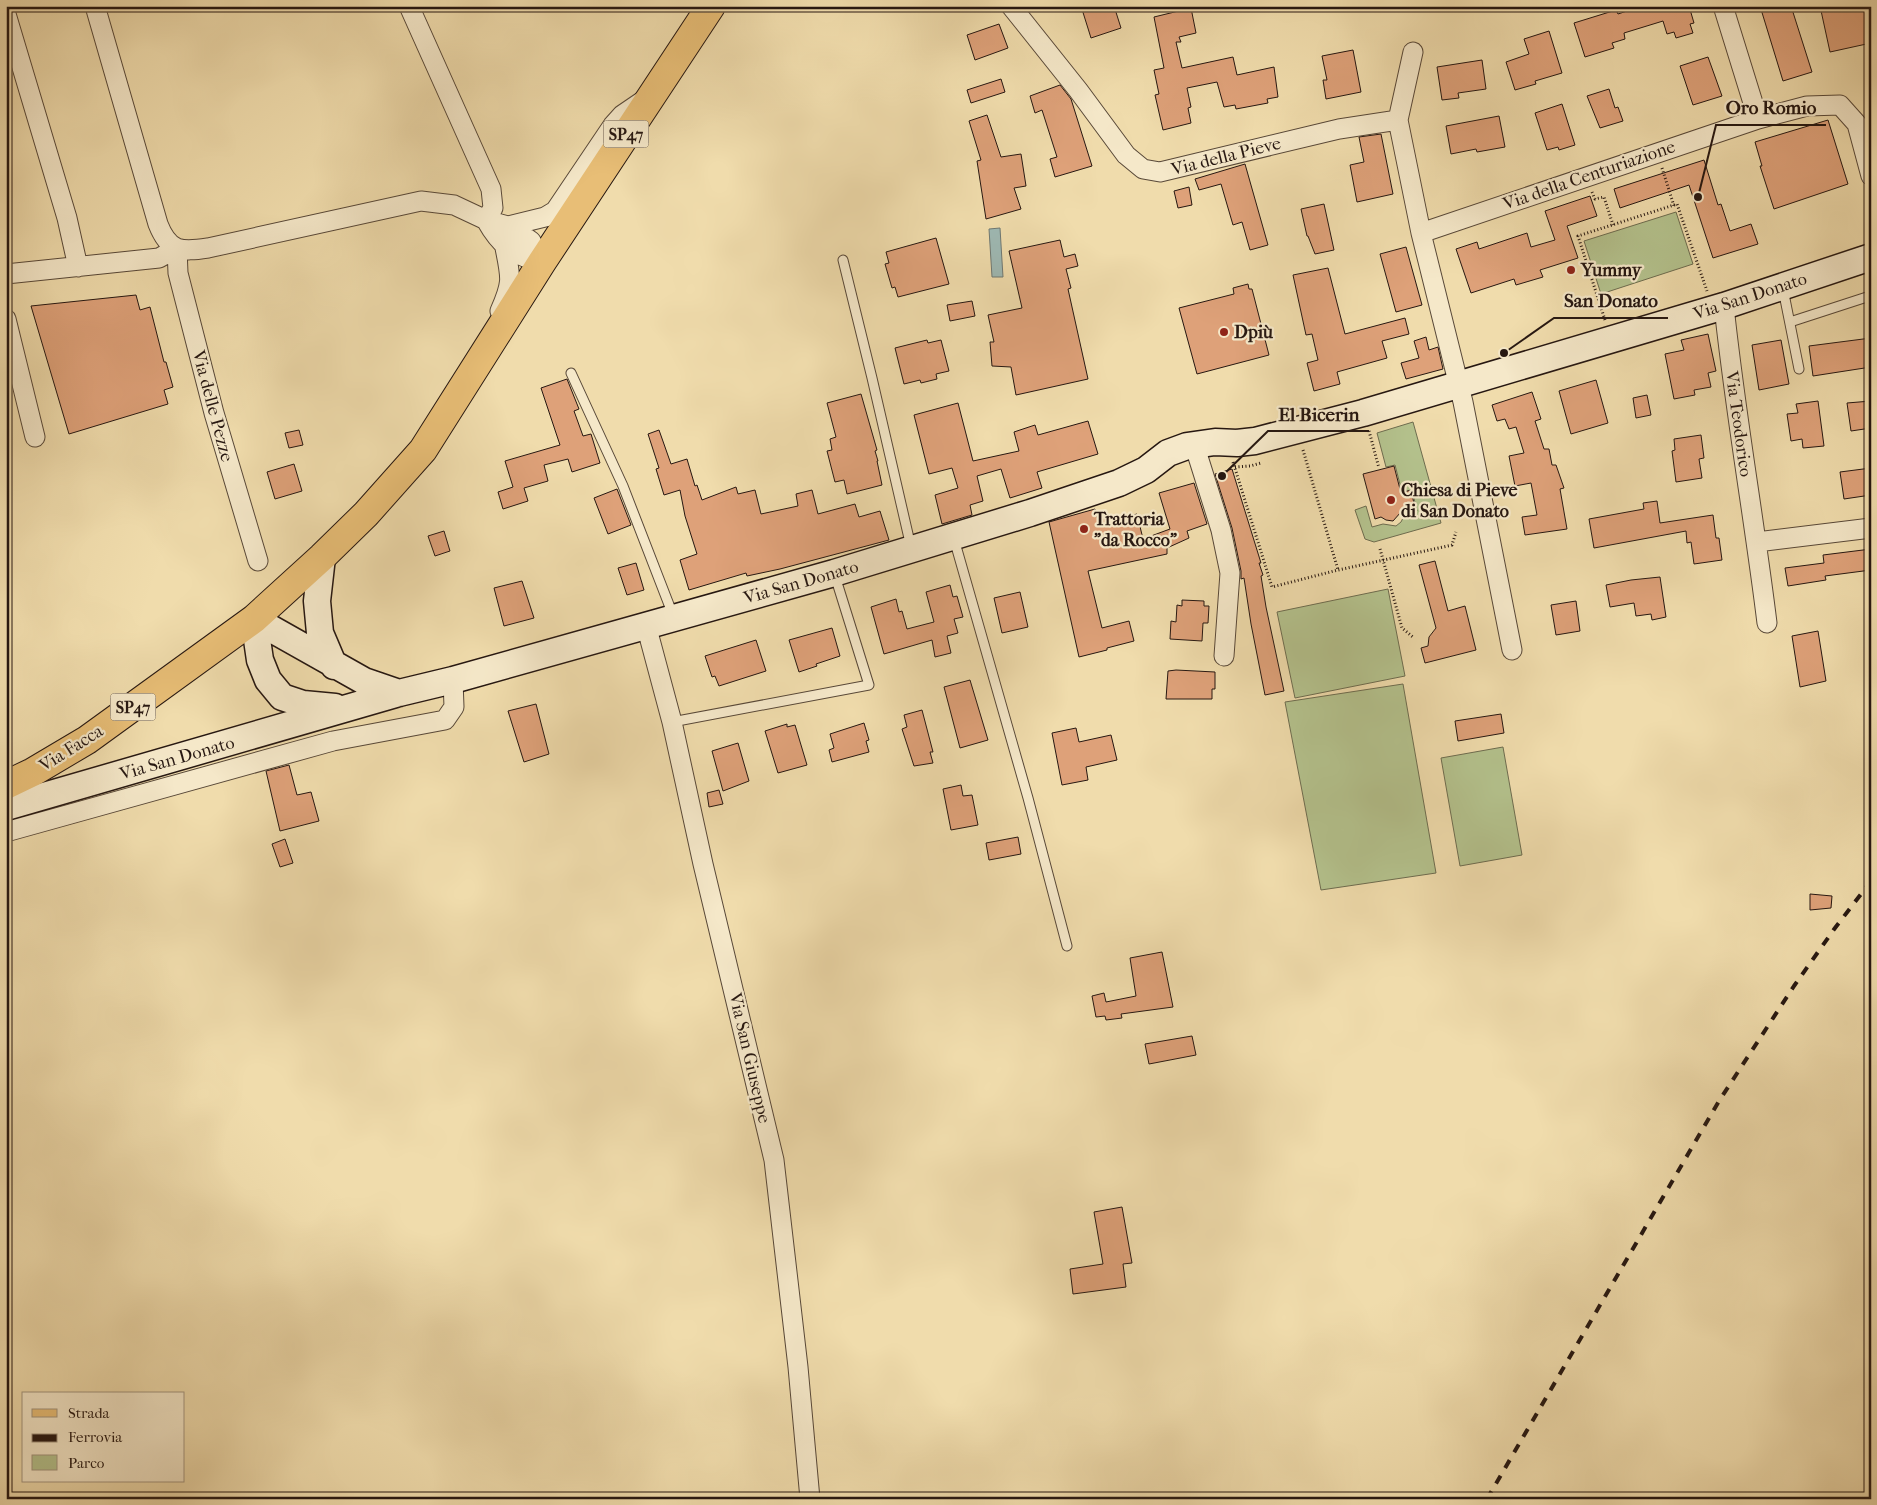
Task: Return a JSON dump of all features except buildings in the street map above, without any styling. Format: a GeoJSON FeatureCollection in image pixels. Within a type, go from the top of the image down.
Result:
{"type":"FeatureCollection","features":[{"type":"Feature","properties":{"kind":"main road","name":"SP47"},"geometry":{"type":"LineString","coordinates":[[254,619],[366,514],[423,450],[542,262],[710,6]]}},
{"type":"Feature","properties":{"kind":"main road","name":"Via Facca"},"geometry":{"type":"LineString","coordinates":[[6,784],[33,772],[87,740],[254,619]]}},
{"type":"Feature","properties":{"kind":"street"},"geometry":{"type":"LineString","coordinates":[[95,6],[158,224],[164,238],[177,248],[190,251],[208,248],[421,200],[454,204],[486,220],[508,226],[531,241],[542,262]]}},
{"type":"Feature","properties":{"kind":"street"},"geometry":{"type":"LineString","coordinates":[[409,6],[491,189],[493,208],[486,220]]}},
{"type":"Feature","properties":{"kind":"street","name":"Via della Pieve"},"geometry":{"type":"LineString","coordinates":[[1011,6],[1078,90],[1126,155],[1143,169],[1160,172],[1338,129],[1398,120]]}},
{"type":"Feature","properties":{"kind":"street"},"geometry":{"type":"LineString","coordinates":[[1723,6],[1758,119]]}},
{"type":"Feature","properties":{"kind":"street"},"geometry":{"type":"LineString","coordinates":[[6,14],[67,218],[78,267]]}},
{"type":"Feature","properties":{"kind":"street"},"geometry":{"type":"LineString","coordinates":[[1413,52],[1398,120],[1421,233],[1463,402],[1512,650]]}},
{"type":"Feature","properties":{"kind":"street"},"geometry":{"type":"LineString","coordinates":[[508,226],[545,217],[555,211],[613,125],[631,107],[650,98]]}},
{"type":"Feature","properties":{"kind":"street","name":"Via della Centuriazione"},"geometry":{"type":"LineString","coordinates":[[1421,233],[1758,119],[1807,106],[1840,105],[1857,124],[1871,176]]}},
{"type":"Feature","properties":{"kind":"street"},"geometry":{"type":"LineString","coordinates":[[445,414],[497,318],[508,293],[511,279],[505,248],[486,220]]}},
{"type":"Feature","properties":{"kind":"street"},"geometry":{"type":"LineString","coordinates":[[6,274],[160,258],[177,248]]}},
{"type":"Feature","properties":{"kind":"street","name":"Via delle Pezze"},"geometry":{"type":"LineString","coordinates":[[177,248],[178,272],[209,394],[258,561]]}},
{"type":"Feature","properties":{"kind":"street"},"geometry":{"type":"LineString","coordinates":[[505,248],[519,256],[542,262]]}},
{"type":"Feature","properties":{"kind":"street","name":"Via San Donato"},"geometry":{"type":"LineString","coordinates":[[6,807],[399,693],[453,680],[834,573],[953,537],[1118,483],[1146,470],[1168,453],[1194,444],[1255,441],[1363,412],[1458,384],[1716,300],[1783,286],[1871,257]]}},
{"type":"Feature","properties":{"kind":"street","name":"Via Teodorico"},"geometry":{"type":"LineString","coordinates":[[1716,300],[1757,542],[1768,623]]}},
{"type":"Feature","properties":{"kind":"street"},"geometry":{"type":"LineString","coordinates":[[6,319],[11,358],[35,437]]}},
{"type":"Feature","properties":{"kind":"street"},"geometry":{"type":"LineString","coordinates":[[1194,444],[1221,530],[1230,573],[1224,656]]}},
{"type":"Feature","properties":{"kind":"street"},"geometry":{"type":"LineString","coordinates":[[1757,542],[1871,528]]}},
{"type":"Feature","properties":{"kind":"street"},"geometry":{"type":"LineString","coordinates":[[322,557],[317,601],[320,634],[334,666]]}},
{"type":"Feature","properties":{"kind":"street"},"geometry":{"type":"LineString","coordinates":[[254,619],[334,666],[364,681],[399,693]]}},
{"type":"Feature","properties":{"kind":"street","name":"Via San Donato"},"geometry":{"type":"LineString","coordinates":[[254,619],[260,660],[268,680],[282,696],[303,704],[348,708]]}},
{"type":"Feature","properties":{"kind":"street","name":"Via San Giuseppe"},"geometry":{"type":"LineString","coordinates":[[646,625],[672,722],[703,864],[774,1160],[798,1367],[810,1499]]}},
{"type":"Feature","properties":{"kind":"street"},"geometry":{"type":"LineString","coordinates":[[6,832],[333,741],[444,720],[454,707],[453,680]]}},
{"type":"Feature","properties":{"kind":"lane"},"geometry":{"type":"LineString","coordinates":[[843,260],[912,549]]}},
{"type":"Feature","properties":{"kind":"lane"},"geometry":{"type":"LineString","coordinates":[[1783,286],[1799,370]]}},
{"type":"Feature","properties":{"kind":"lane"},"geometry":{"type":"LineString","coordinates":[[1790,322],[1870,296]]}},
{"type":"Feature","properties":{"kind":"lane"},"geometry":{"type":"LineString","coordinates":[[570,374],[623,486],[674,618]]}},
{"type":"Feature","properties":{"kind":"lane"},"geometry":{"type":"LineString","coordinates":[[953,537],[1028,798],[1067,946]]}},
{"type":"Feature","properties":{"kind":"lane"},"geometry":{"type":"LineString","coordinates":[[672,722],[869,685],[834,573]]}},
{"type":"Feature","properties":{"kind":"path"},"geometry":{"type":"LineString","coordinates":[[1660,163],[1674,206]]}},
{"type":"Feature","properties":{"kind":"path"},"geometry":{"type":"LineString","coordinates":[[1590,185],[1595,199],[1604,197],[1613,225]]}},
{"type":"Feature","properties":{"kind":"path"},"geometry":{"type":"LineString","coordinates":[[1607,324],[1578,236],[1678,204],[1716,300]]}},
{"type":"Feature","properties":{"kind":"path"},"geometry":{"type":"LineString","coordinates":[[1369,431],[1379,468]]}},
{"type":"Feature","properties":{"kind":"path"},"geometry":{"type":"LineString","coordinates":[[1303,450],[1338,570]]}},
{"type":"Feature","properties":{"kind":"path"},"geometry":{"type":"LineString","coordinates":[[1232,459],[1272,587],[1338,570],[1452,545],[1456,532]]}},
{"type":"Feature","properties":{"kind":"path"},"geometry":{"type":"LineString","coordinates":[[1380,549],[1402,628],[1414,638]]}},
{"type":"Feature","properties":{"kind":"green space"},"geometry":{"type":"Polygon","coordinates":[[[1676,212],[1693,264],[1601,294],[1584,241],[1676,212]]]}},
{"type":"Feature","properties":{"kind":"green space"},"geometry":{"type":"Polygon","coordinates":[[[1413,422],[1441,523],[1374,542],[1365,539],[1355,510],[1366,506],[1372,527],[1383,524],[1396,526],[1404,516],[1417,511],[1412,490],[1402,492],[1395,465],[1386,467],[1377,433],[1413,422]]]}},
{"type":"Feature","properties":{"kind":"green space"},"geometry":{"type":"Polygon","coordinates":[[[1388,589],[1405,676],[1295,698],[1277,612],[1388,589]]]}},
{"type":"Feature","properties":{"kind":"green space"},"geometry":{"type":"Polygon","coordinates":[[[1403,684],[1436,873],[1321,890],[1285,702],[1403,684]]]}},
{"type":"Feature","properties":{"kind":"green space"},"geometry":{"type":"Polygon","coordinates":[[[1503,747],[1522,855],[1460,866],[1441,758],[1503,747]]]}},
{"type":"Feature","properties":{"kind":"water"},"geometry":{"type":"Polygon","coordinates":[[[1000,228],[1003,277],[992,277],[989,229],[1000,228]]]}},
{"type":"Feature","properties":{"kind":"railway"},"geometry":{"type":"LineString","coordinates":[[1487,1499],[1719,1101],[1794,986],[1871,881]]}},
{"type":"Feature","properties":{"kind":"place","name":"Oro Romio"},"geometry":{"type":"Point","coordinates":[1698,197]}},
{"type":"Feature","properties":{"kind":"place","name":"Yummy"},"geometry":{"type":"Point","coordinates":[1571,270]}},
{"type":"Feature","properties":{"kind":"place","name":"Dpiù"},"geometry":{"type":"Point","coordinates":[1224,332]}},
{"type":"Feature","properties":{"kind":"place","name":"San Donato"},"geometry":{"type":"Point","coordinates":[1504,353]}},
{"type":"Feature","properties":{"kind":"place","name":"El Bicerin"},"geometry":{"type":"Point","coordinates":[1222,476]}},
{"type":"Feature","properties":{"kind":"place","name":"Chiesa di Pieve di San Donato"},"geometry":{"type":"Point","coordinates":[1391,500]}},
{"type":"Feature","properties":{"kind":"place","name":"Trattoria \"da Rocco\""},"geometry":{"type":"Point","coordinates":[1084,529]}}]}
